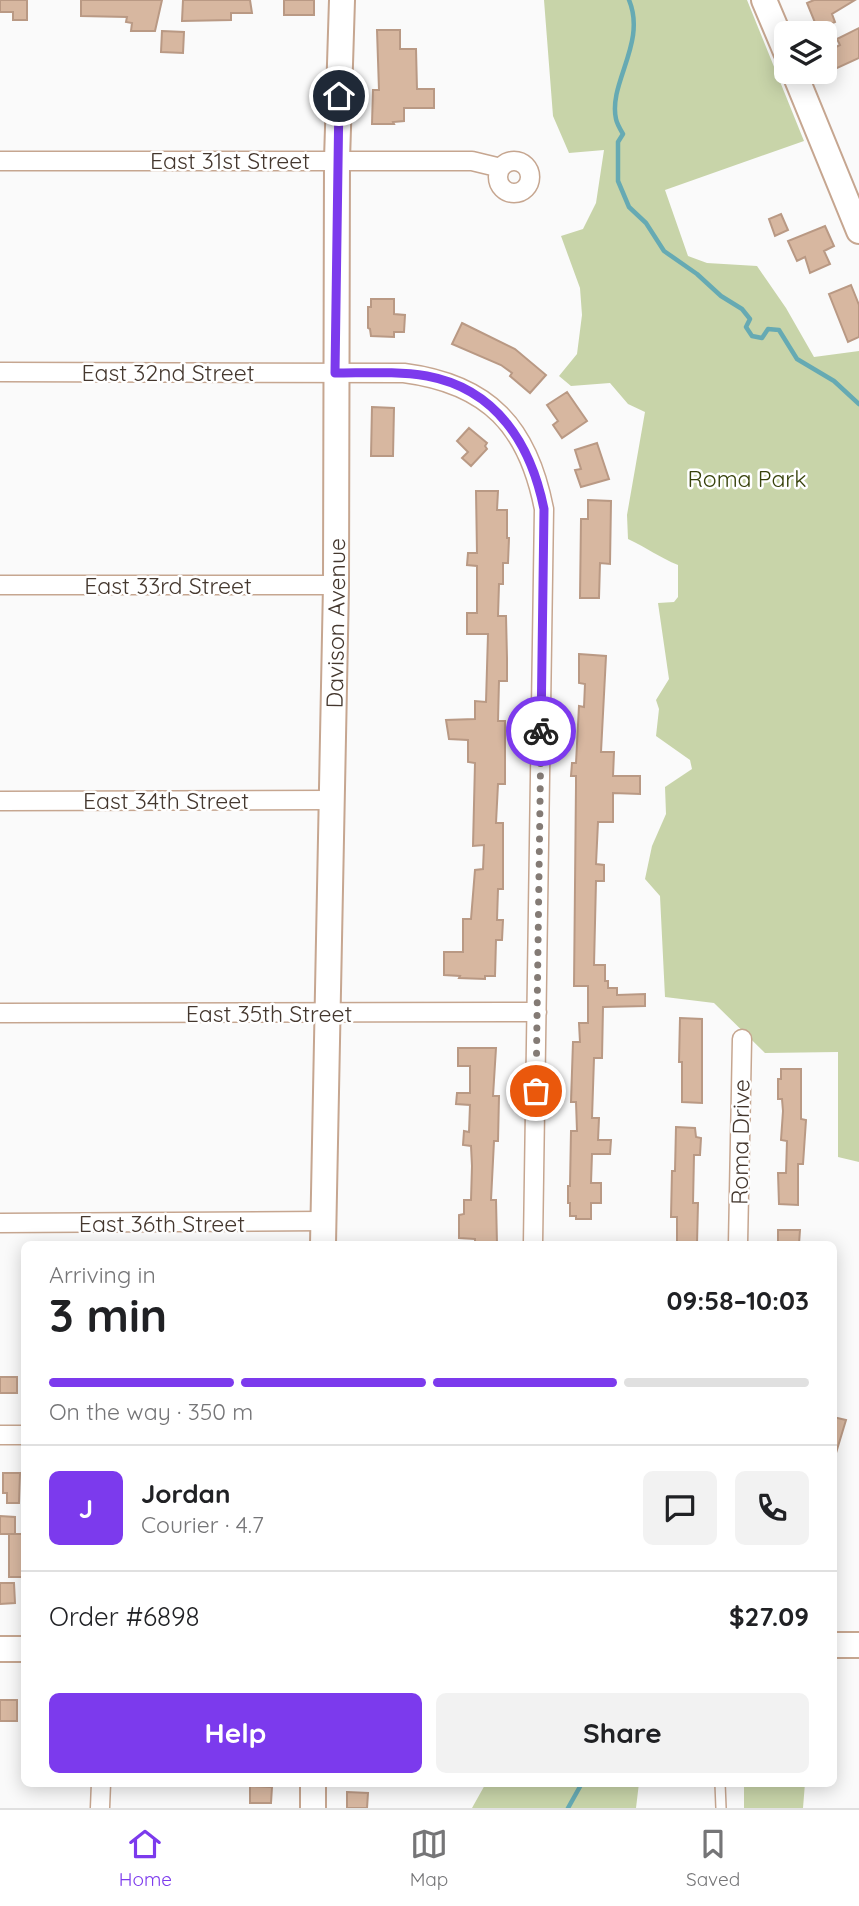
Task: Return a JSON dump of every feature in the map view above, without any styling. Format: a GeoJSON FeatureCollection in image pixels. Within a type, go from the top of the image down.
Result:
{"type":"FeatureCollection","features":[{"type":"Feature","properties":{"kind":"street","name":"Davison Avenue"},"geometry":{"type":"LineString","coordinates":[[324,1233],[336,585],[337,160],[342,0]]}},
{"type":"Feature","properties":{"kind":"street"},"geometry":{"type":"LineString","coordinates":[[764,0],[774,24]]}},
{"type":"Feature","properties":{"kind":"street"},"geometry":{"type":"LineString","coordinates":[[799,84],[859,231]]}},
{"type":"Feature","properties":{"kind":"street","name":"East 31st Street"},"geometry":{"type":"LineString","coordinates":[[0,161],[472,161],[501,167]]}},
{"type":"Feature","properties":{"kind":"street","name":"East 32nd Street"},"geometry":{"type":"LineString","coordinates":[[0,373],[417,375],[450,382],[468,391],[489,405],[514,431],[532,463],[539,484],[544,509],[545,543],[533,1241]]}},
{"type":"Feature","properties":{"kind":"street","name":"East 33rd Street"},"geometry":{"type":"LineString","coordinates":[[0,585],[336,585]]}},
{"type":"Feature","properties":{"kind":"street","name":"East 34th Street"},"geometry":{"type":"LineString","coordinates":[[0,800],[332,800]]}},
{"type":"Feature","properties":{"kind":"street","name":"East 35th Street"},"geometry":{"type":"LineString","coordinates":[[0,1013],[537,1012]]}},
{"type":"Feature","properties":{"kind":"street","name":"Roma Drive"},"geometry":{"type":"LineString","coordinates":[[738,1241],[742,1039]]}},
{"type":"Feature","properties":{"kind":"street","name":"East 36th Street"},"geometry":{"type":"LineString","coordinates":[[0,1223],[324,1233]]}},
{"type":"Feature","properties":{"kind":"street"},"geometry":{"type":"LineString","coordinates":[[0,1435],[21,1435]]}},
{"type":"Feature","properties":{"kind":"street"},"geometry":{"type":"LineString","coordinates":[[837,1644],[859,1644]]}},
{"type":"Feature","properties":{"kind":"street"},"geometry":{"type":"LineString","coordinates":[[0,1649],[21,1649]]}},
{"type":"Feature","properties":{"kind":"street"},"geometry":{"type":"LineString","coordinates":[[100,1808],[101,1787]]}},
{"type":"Feature","properties":{"kind":"street"},"geometry":{"type":"LineString","coordinates":[[313,1787],[313,1808]]}},
{"type":"Feature","properties":{"kind":"lane"},"geometry":{"type":"LineString","coordinates":[[720,1787],[721,1808]]}},
{"type":"Feature","properties":{"kind":"green space","name":"Roma Park"},"geometry":{"type":"Polygon","coordinates":[[[544,0],[747,0],[774,67],[774,84],[781,84],[804,141],[665,190],[688,256],[707,263],[757,266],[786,308],[814,357],[859,351],[859,1162],[838,1157],[838,1052],[765,1053],[714,1003],[665,997],[660,896],[645,879],[652,846],[666,814],[665,787],[692,769],[690,760],[656,736],[659,709],[656,700],[669,679],[658,603],[674,602],[678,597],[678,565],[628,539],[627,515],[645,412],[628,404],[610,383],[571,386],[559,376],[577,354],[582,315],[580,288],[561,236],[583,229],[596,203],[604,150],[569,153],[553,116],[544,0]]]}},
{"type":"Feature","properties":{"kind":"green space"},"geometry":{"type":"Polygon","coordinates":[[[484,1787],[639,1787],[636,1808],[472,1808],[484,1787]]]}},
{"type":"Feature","properties":{"kind":"green space"},"geometry":{"type":"Polygon","coordinates":[[[744,1787],[805,1787],[803,1808],[744,1808],[744,1787]]]}},
{"type":"Feature","properties":{"kind":"building"},"geometry":{"type":"Polygon","coordinates":[[[0,0],[27,0],[27,20],[13,20],[13,12],[0,12],[0,0]]]}},
{"type":"Feature","properties":{"kind":"building"},"geometry":{"type":"Polygon","coordinates":[[[81,0],[162,0],[155,31],[131,31],[132,23],[126,22],[127,17],[81,16],[81,0]]]}},
{"type":"Feature","properties":{"kind":"building"},"geometry":{"type":"Polygon","coordinates":[[[183,0],[250,0],[252,13],[231,13],[231,20],[182,21],[183,0]]]}},
{"type":"Feature","properties":{"kind":"building"},"geometry":{"type":"Polygon","coordinates":[[[284,0],[314,0],[314,15],[284,15],[284,0]]]}},
{"type":"Feature","properties":{"kind":"building"},"geometry":{"type":"Polygon","coordinates":[[[814,0],[855,0],[832,14],[835,21],[814,21],[807,3],[814,0]]]}},
{"type":"Feature","properties":{"kind":"building"},"geometry":{"type":"Polygon","coordinates":[[[859,28],[859,58],[837,68],[837,46],[840,45],[837,39],[859,28]]]}},
{"type":"Feature","properties":{"kind":"building"},"geometry":{"type":"Polygon","coordinates":[[[377,30],[400,30],[400,49],[416,49],[417,89],[434,89],[434,108],[404,108],[404,121],[372,124],[373,90],[379,90],[377,30]]]}},
{"type":"Feature","properties":{"kind":"building"},"geometry":{"type":"Polygon","coordinates":[[[162,31],[184,32],[183,53],[161,52],[162,31]]]}},
{"type":"Feature","properties":{"kind":"building"},"geometry":{"type":"Polygon","coordinates":[[[781,214],[788,230],[775,236],[769,219],[781,214]]]}},
{"type":"Feature","properties":{"kind":"building"},"geometry":{"type":"Polygon","coordinates":[[[825,226],[834,246],[824,251],[830,264],[810,273],[805,257],[797,261],[788,241],[825,226]]]}},
{"type":"Feature","properties":{"kind":"building"},"geometry":{"type":"Polygon","coordinates":[[[851,285],[859,305],[859,337],[848,342],[829,294],[851,285]]]}},
{"type":"Feature","properties":{"kind":"building"},"geometry":{"type":"Polygon","coordinates":[[[371,299],[394,299],[394,314],[405,315],[404,332],[394,332],[394,337],[371,336],[368,328],[368,307],[371,307],[371,299]]]}},
{"type":"Feature","properties":{"kind":"building"},"geometry":{"type":"Polygon","coordinates":[[[462,323],[515,349],[546,375],[530,393],[501,365],[452,344],[462,323]]]}},
{"type":"Feature","properties":{"kind":"building"},"geometry":{"type":"Polygon","coordinates":[[[567,392],[587,421],[562,438],[553,425],[558,421],[547,405],[567,392]]]}},
{"type":"Feature","properties":{"kind":"building"},"geometry":{"type":"Polygon","coordinates":[[[372,407],[394,408],[393,456],[371,456],[372,407]]]}},
{"type":"Feature","properties":{"kind":"building"},"geometry":{"type":"Polygon","coordinates":[[[469,428],[487,443],[487,449],[471,466],[462,458],[468,452],[457,441],[469,428]]]}},
{"type":"Feature","properties":{"kind":"building"},"geometry":{"type":"Polygon","coordinates":[[[597,443],[609,479],[581,487],[575,470],[581,469],[575,450],[597,443]]]}},
{"type":"Feature","properties":{"kind":"building"},"geometry":{"type":"Polygon","coordinates":[[[476,491],[498,491],[497,510],[507,510],[509,538],[508,563],[503,563],[503,584],[499,584],[498,616],[506,616],[507,658],[507,681],[499,681],[498,721],[505,721],[505,784],[498,784],[496,823],[503,823],[503,889],[498,889],[497,920],[503,920],[502,940],[496,940],[495,976],[485,976],[485,979],[444,975],[444,952],[463,952],[463,919],[471,919],[475,870],[483,869],[484,845],[473,846],[475,763],[468,762],[468,740],[449,739],[446,720],[475,719],[475,701],[486,702],[488,634],[467,634],[467,613],[477,613],[477,566],[467,565],[468,553],[477,553],[476,491]]]}},
{"type":"Feature","properties":{"kind":"building"},"geometry":{"type":"Polygon","coordinates":[[[588,500],[611,501],[610,564],[600,563],[599,598],[580,598],[581,519],[588,519],[588,500]]]}},
{"type":"Feature","properties":{"kind":"building"},"geometry":{"type":"Polygon","coordinates":[[[579,654],[606,656],[601,752],[614,752],[613,776],[640,776],[640,794],[613,793],[613,822],[598,822],[596,864],[604,865],[604,881],[596,881],[594,965],[605,965],[605,981],[608,981],[608,988],[617,988],[617,995],[645,994],[645,1006],[603,1007],[602,1058],[594,1058],[592,1118],[599,1118],[598,1140],[611,1140],[610,1154],[592,1154],[591,1183],[601,1183],[601,1203],[591,1203],[591,1219],[576,1219],[576,1216],[570,1216],[568,1203],[571,1131],[577,1131],[576,1102],[571,1102],[573,1042],[580,1042],[579,1023],[588,1023],[588,986],[574,986],[576,776],[571,776],[572,763],[576,763],[579,706],[584,707],[585,684],[579,683],[579,654]]]}},
{"type":"Feature","properties":{"kind":"building"},"geometry":{"type":"Polygon","coordinates":[[[680,1018],[702,1019],[702,1103],[682,1102],[680,1018]]]}},
{"type":"Feature","properties":{"kind":"building"},"geometry":{"type":"Polygon","coordinates":[[[458,1048],[496,1048],[493,1096],[499,1096],[498,1141],[494,1141],[491,1200],[496,1200],[497,1241],[459,1238],[459,1215],[464,1214],[464,1200],[471,1200],[472,1166],[471,1146],[463,1145],[464,1131],[469,1132],[470,1105],[456,1104],[457,1093],[470,1093],[470,1066],[458,1066],[458,1048]]]}},
{"type":"Feature","properties":{"kind":"building"},"geometry":{"type":"Polygon","coordinates":[[[781,1069],[801,1069],[801,1119],[806,1120],[803,1164],[798,1164],[798,1205],[779,1204],[778,1173],[786,1173],[787,1141],[781,1140],[783,1111],[782,1099],[778,1099],[778,1079],[781,1079],[781,1069]]]}},
{"type":"Feature","properties":{"kind":"building"},"geometry":{"type":"Polygon","coordinates":[[[676,1127],[695,1128],[696,1137],[701,1138],[700,1155],[694,1155],[693,1203],[698,1203],[697,1241],[677,1241],[677,1217],[671,1217],[672,1171],[675,1171],[676,1127]]]}},
{"type":"Feature","properties":{"kind":"building"},"geometry":{"type":"Polygon","coordinates":[[[778,1230],[800,1230],[799,1241],[778,1241],[778,1230]]]}},
{"type":"Feature","properties":{"kind":"building"},"geometry":{"type":"Polygon","coordinates":[[[0,1377],[17,1377],[17,1393],[0,1393],[0,1377]]]}},
{"type":"Feature","properties":{"kind":"building"},"geometry":{"type":"Polygon","coordinates":[[[837,1418],[846,1420],[837,1450],[837,1418]]]}},
{"type":"Feature","properties":{"kind":"building"},"geometry":{"type":"Polygon","coordinates":[[[3,1473],[20,1473],[19,1503],[7,1503],[7,1493],[3,1493],[3,1473]]]}},
{"type":"Feature","properties":{"kind":"building"},"geometry":{"type":"Polygon","coordinates":[[[0,1516],[15,1517],[15,1534],[0,1534],[0,1516]]]}},
{"type":"Feature","properties":{"kind":"building"},"geometry":{"type":"Polygon","coordinates":[[[9,1534],[21,1534],[21,1577],[9,1577],[9,1534]]]}},
{"type":"Feature","properties":{"kind":"building"},"geometry":{"type":"Polygon","coordinates":[[[0,1583],[14,1583],[15,1603],[0,1604],[0,1583]]]}},
{"type":"Feature","properties":{"kind":"building"},"geometry":{"type":"Polygon","coordinates":[[[0,1700],[17,1700],[17,1721],[0,1721],[0,1700]]]}},
{"type":"Feature","properties":{"kind":"building"},"geometry":{"type":"Polygon","coordinates":[[[250,1787],[272,1787],[271,1803],[250,1803],[250,1787]]]}},
{"type":"Feature","properties":{"kind":"building"},"geometry":{"type":"Polygon","coordinates":[[[347,1792],[368,1793],[367,1808],[347,1808],[347,1792]]]}},
{"type":"Feature","properties":{"kind":"waterway"},"geometry":{"type":"LineString","coordinates":[[629,0],[633,32],[615,105],[616,121],[623,134],[618,142],[618,181],[629,207],[646,223],[664,251],[742,309],[750,319],[746,327],[752,336],[762,338],[768,329],[779,330],[797,359],[834,381],[859,404]]}},
{"type":"Feature","properties":{"kind":"waterway"},"geometry":{"type":"LineString","coordinates":[[568,1808],[580,1787]]}},
{"type":"Feature","properties":{"kind":"way so far"},"geometry":{"type":"LineString","coordinates":[[536,1091],[541,731]]}},
{"type":"Feature","properties":{"kind":"route"},"geometry":{"type":"LineString","coordinates":[[339,96],[335,373],[404,373],[450,382],[489,405],[523,444],[539,484],[544,509],[541,731]]}}]}
